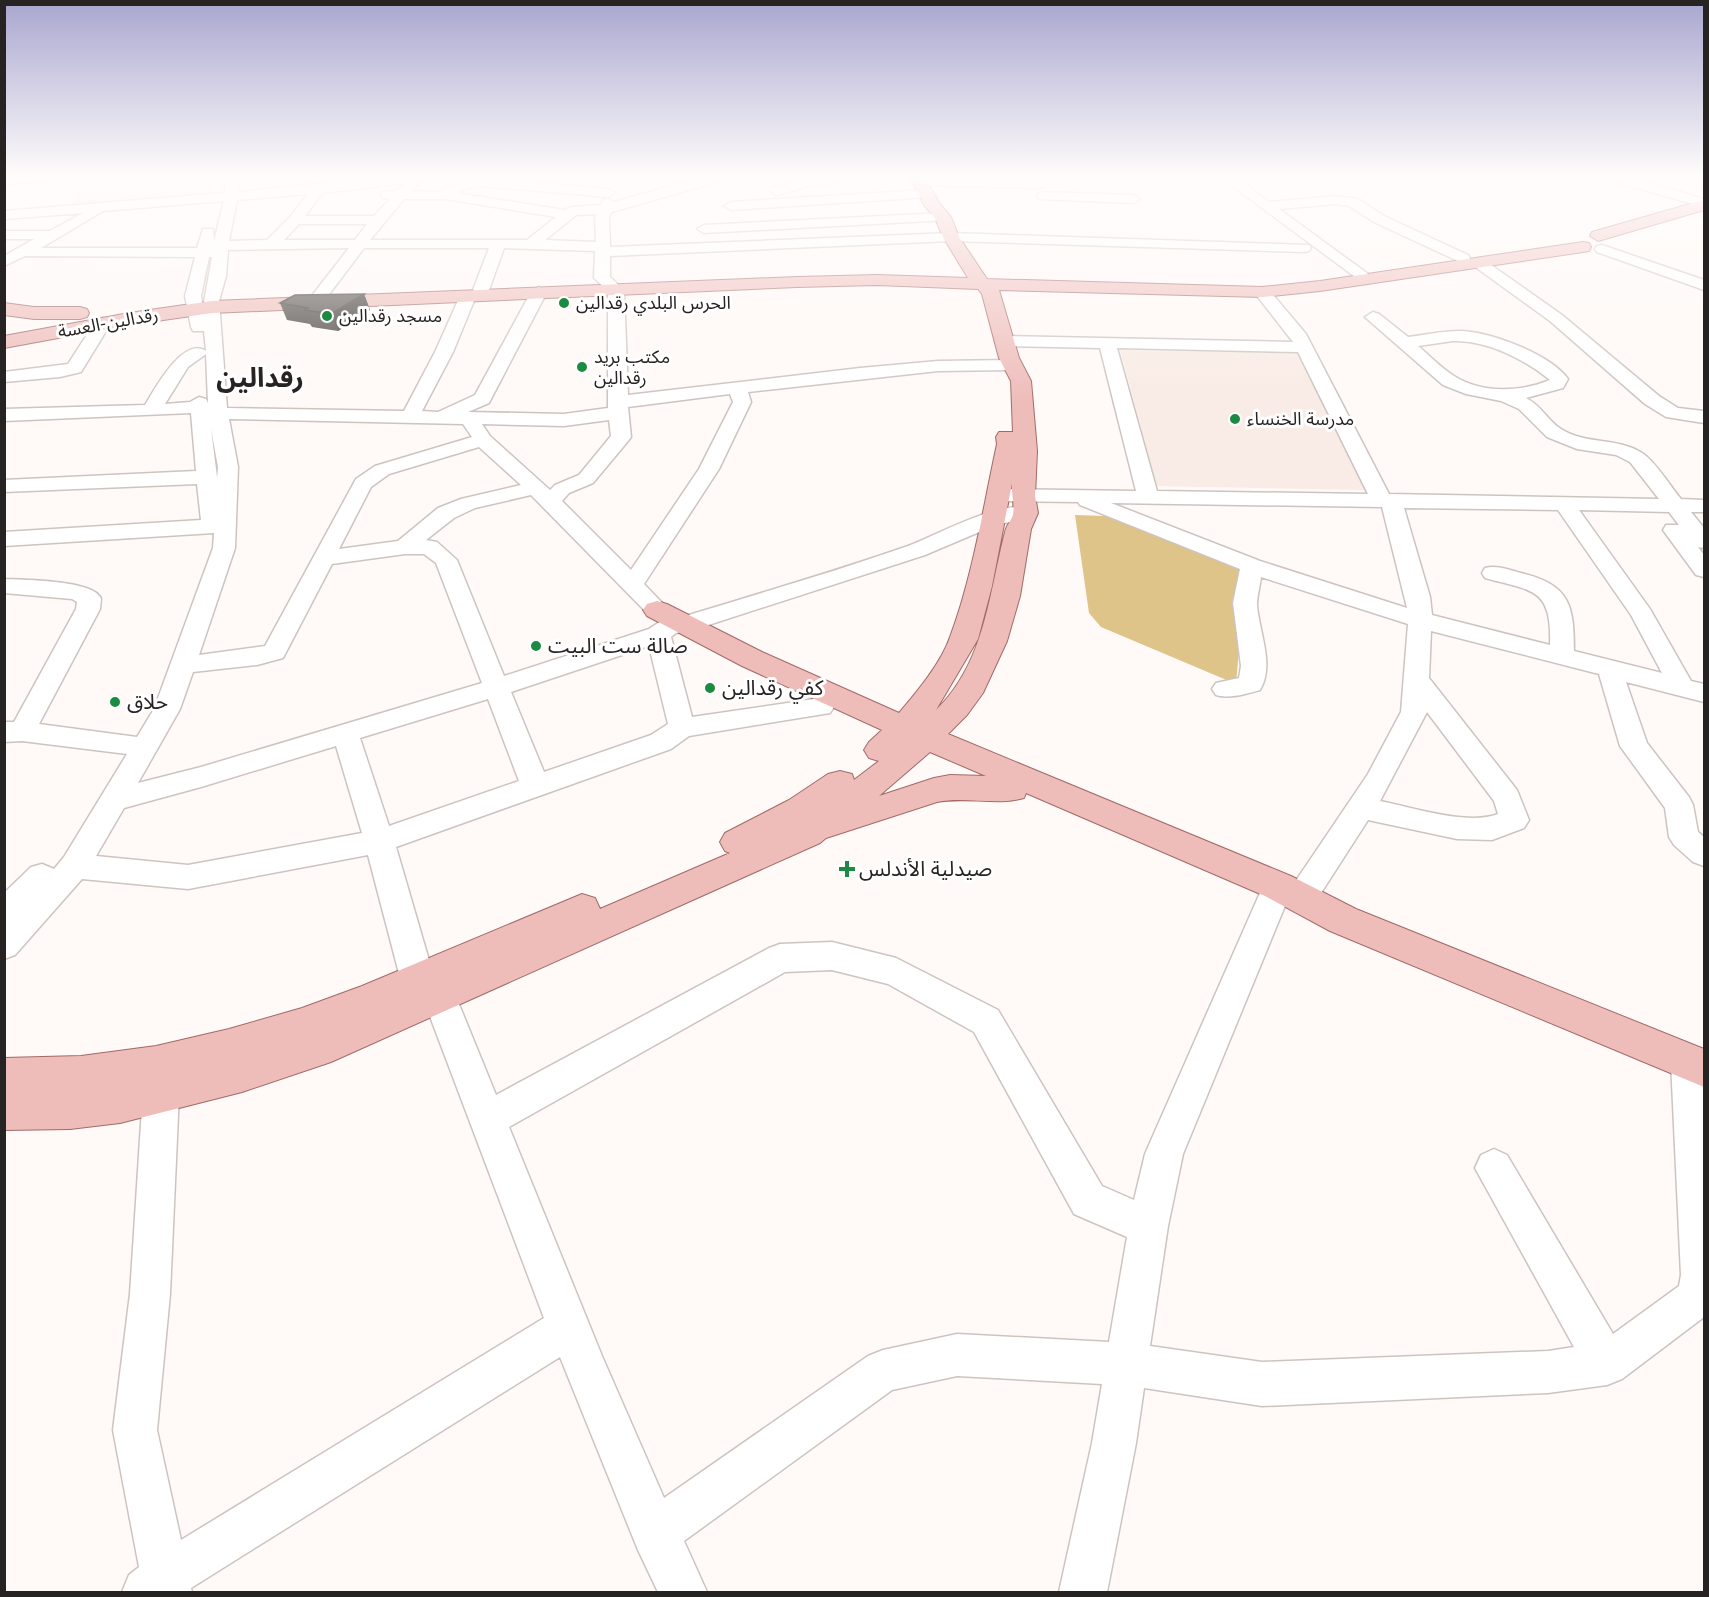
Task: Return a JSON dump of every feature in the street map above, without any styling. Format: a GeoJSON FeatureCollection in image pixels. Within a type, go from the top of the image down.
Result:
{"type":"FeatureCollection","features":[{"type":"Feature","properties":{"kind":"main road"},"geometry":{"type":"LineString","coordinates":[[4,1077],[91,1073],[166,1078],[242,1073],[331,1044],[429,989],[758,833],[840,784],[956,708],[972,686],[993,641],[1006,596],[1018,529],[1010,505],[1026,451],[1021,381],[1006,357],[991,291],[980,281],[961,252]]}},
{"type":"Feature","properties":{"kind":"main road"},"geometry":{"type":"LineString","coordinates":[[980,281],[1191,292],[1262,292],[1535,252]]}},
{"type":"Feature","properties":{"kind":"main road"},"geometry":{"type":"LineString","coordinates":[[201,301],[317,300],[613,287],[877,280],[1235,286],[1294,284],[1354,278]]}},
{"type":"Feature","properties":{"kind":"main road"},"geometry":{"type":"LineString","coordinates":[[474,293],[539,292],[613,287]]}},
{"type":"Feature","properties":{"kind":"main road","name":"رقدالين-العسة"},"geometry":{"type":"LineString","coordinates":[[4,335],[201,301]]}},
{"type":"Feature","properties":{"kind":"main road","name":"رقدالين-العسة"},"geometry":{"type":"LineString","coordinates":[[4,342],[201,301]]}},
{"type":"Feature","properties":{"kind":"main road"},"geometry":{"type":"LineString","coordinates":[[4,309],[51,314],[148,309]]}},
{"type":"Feature","properties":{"kind":"main road"},"geometry":{"type":"LineString","coordinates":[[667,624],[770,686],[1012,789],[1283,895]]}},
{"type":"Feature","properties":{"kind":"main road"},"geometry":{"type":"LineString","coordinates":[[667,624],[901,743],[1283,895],[1697,1065]]}},
{"type":"Feature","properties":{"kind":"main road"},"geometry":{"type":"LineString","coordinates":[[808,834],[901,743]]}},
{"type":"Feature","properties":{"kind":"main road"},"geometry":{"type":"LineString","coordinates":[[429,989],[808,834],[934,790],[950,787],[1012,789]]}},
{"type":"Feature","properties":{"kind":"main road"},"geometry":{"type":"LineString","coordinates":[[4,1110],[86,1107],[166,1078]]}},
{"type":"Feature","properties":{"kind":"street"},"geometry":{"type":"LineString","coordinates":[[4,262],[24,252],[66,252]]}},
{"type":"Feature","properties":{"kind":"street"},"geometry":{"type":"LineString","coordinates":[[4,945],[75,866],[114,800],[125,759],[147,712],[193,598],[219,526],[228,467],[209,410],[198,353],[203,252]]}},
{"type":"Feature","properties":{"kind":"street"},"geometry":{"type":"LineString","coordinates":[[4,914],[57,861],[125,759],[167,709],[224,548],[207,477],[209,410],[201,301],[218,276],[221,252]]}},
{"type":"Feature","properties":{"kind":"street"},"geometry":{"type":"LineString","coordinates":[[317,300],[356,252]]}},
{"type":"Feature","properties":{"kind":"street"},"geometry":{"type":"LineString","coordinates":[[410,417],[494,252]]}},
{"type":"Feature","properties":{"kind":"street"},"geometry":{"type":"LineString","coordinates":[[405,547],[446,513],[468,503],[543,494],[586,479],[621,437],[613,287],[602,278],[606,252]]}},
{"type":"Feature","properties":{"kind":"street"},"geometry":{"type":"LineString","coordinates":[[1310,252],[1354,278]]}},
{"type":"Feature","properties":{"kind":"street"},"geometry":{"type":"LineString","coordinates":[[1321,252],[1354,278]]}},
{"type":"Feature","properties":{"kind":"street"},"geometry":{"type":"LineString","coordinates":[[1449,252],[1471,261],[1556,318],[1652,400],[1673,413],[1704,417]]}},
{"type":"Feature","properties":{"kind":"street"},"geometry":{"type":"LineString","coordinates":[[1616,252],[1704,285]]}},
{"type":"Feature","properties":{"kind":"street"},"geometry":{"type":"LineString","coordinates":[[1619,252],[1704,279]]}},
{"type":"Feature","properties":{"kind":"street"},"geometry":{"type":"LineString","coordinates":[[469,418],[482,399],[539,292]]}},
{"type":"Feature","properties":{"kind":"street"},"geometry":{"type":"LineString","coordinates":[[1083,1593],[1114,1443],[1148,1226],[1164,1154],[1283,895],[1361,808],[1379,780],[1414,712],[1420,620],[1418,597],[1387,500],[1298,334],[1262,292]]}},
{"type":"Feature","properties":{"kind":"street"},"geometry":{"type":"LineString","coordinates":[[1373,317],[1449,381],[1472,390],[1506,396],[1526,405],[1554,433],[1584,446],[1622,450],[1637,458],[1704,542]]}},
{"type":"Feature","properties":{"kind":"street"},"geometry":{"type":"LineString","coordinates":[[4,377],[60,372],[75,368],[103,323]]}},
{"type":"Feature","properties":{"kind":"street"},"geometry":{"type":"LineString","coordinates":[[1404,343],[1462,335],[1499,345],[1559,378],[1557,384],[1537,391],[1506,396]]}},
{"type":"Feature","properties":{"kind":"street"},"geometry":{"type":"LineString","coordinates":[[4,415],[209,410],[564,420],[618,408],[737,388],[927,367],[1107,343],[1304,347]]}},
{"type":"Feature","properties":{"kind":"street"},"geometry":{"type":"LineString","coordinates":[[1107,343],[1148,496]]}},
{"type":"Feature","properties":{"kind":"street"},"geometry":{"type":"LineString","coordinates":[[151,410],[182,363],[198,353]]}},
{"type":"Feature","properties":{"kind":"street"},"geometry":{"type":"LineString","coordinates":[[632,585],[709,469],[742,402],[737,388]]}},
{"type":"Feature","properties":{"kind":"street"},"geometry":{"type":"LineString","coordinates":[[440,417],[482,399]]}},
{"type":"Feature","properties":{"kind":"street"},"geometry":{"type":"LineString","coordinates":[[469,418],[483,440],[543,494],[667,624],[682,728]]}},
{"type":"Feature","properties":{"kind":"street"},"geometry":{"type":"LineString","coordinates":[[182,665],[257,657],[274,652],[363,483],[382,470],[483,440]]}},
{"type":"Feature","properties":{"kind":"street"},"geometry":{"type":"LineString","coordinates":[[4,486],[207,477]]}},
{"type":"Feature","properties":{"kind":"street"},"geometry":{"type":"LineString","coordinates":[[1071,494],[1252,566],[1420,620],[1694,691]]}},
{"type":"Feature","properties":{"kind":"street"},"geometry":{"type":"LineString","coordinates":[[114,800],[201,777],[497,687],[667,624],[917,550],[1010,505],[1071,494],[1704,506]]}},
{"type":"Feature","properties":{"kind":"street"},"geometry":{"type":"LineString","coordinates":[[1564,504],[1694,691]]}},
{"type":"Feature","properties":{"kind":"street"},"geometry":{"type":"LineString","coordinates":[[1642,506],[1673,528],[1704,570]]}},
{"type":"Feature","properties":{"kind":"street"},"geometry":{"type":"LineString","coordinates":[[4,539],[219,526]]}},
{"type":"Feature","properties":{"kind":"street"},"geometry":{"type":"LineString","coordinates":[[324,558],[405,547],[429,547],[446,560],[535,785]]}},
{"type":"Feature","properties":{"kind":"street"},"geometry":{"type":"LineString","coordinates":[[1225,688],[1251,684],[1254,666],[1245,603],[1252,566]]}},
{"type":"Feature","properties":{"kind":"street"},"geometry":{"type":"LineString","coordinates":[[1493,573],[1545,588],[1553,595],[1561,610],[1562,657]]}},
{"type":"Feature","properties":{"kind":"street"},"geometry":{"type":"LineString","coordinates":[[4,586],[77,591],[88,599],[88,609],[13,731],[125,759]]}},
{"type":"Feature","properties":{"kind":"street"},"geometry":{"type":"LineString","coordinates":[[1610,670],[1634,746],[1679,805],[1684,837],[1704,854]]}},
{"type":"Feature","properties":{"kind":"street"},"geometry":{"type":"LineString","coordinates":[[1361,808],[1457,828],[1492,829],[1514,820],[1507,798],[1416,679]]}},
{"type":"Feature","properties":{"kind":"street"},"geometry":{"type":"LineString","coordinates":[[75,866],[188,877],[379,841],[661,742],[682,728],[820,707]]}},
{"type":"Feature","properties":{"kind":"street"},"geometry":{"type":"LineString","coordinates":[[345,732],[429,989],[488,1119],[569,1327],[655,1533],[683,1593]]}},
{"type":"Feature","properties":{"kind":"street"},"geometry":{"type":"LineString","coordinates":[[488,1119],[780,958],[832,956],[896,972],[986,1021],[1088,1200],[1148,1226]]}},
{"type":"Feature","properties":{"kind":"street"},"geometry":{"type":"LineString","coordinates":[[655,1533],[883,1371],[957,1355],[1126,1364],[1262,1384],[1548,1372],[1606,1364],[1701,1301],[1697,1065]]}},
{"type":"Feature","properties":{"kind":"street"},"geometry":{"type":"LineString","coordinates":[[166,1078],[150,1294],[135,1430],[160,1587],[569,1327]]}},
{"type":"Feature","properties":{"kind":"street"},"geometry":{"type":"LineString","coordinates":[[1494,1168],[1606,1364]]}},
{"type":"Feature","properties":{"kind":"shaded area","name":"مدرسة الخنساء"},"geometry":{"type":"Polygon","coordinates":[[[1120,350],[1298,353],[1368,490],[1157,486],[1120,350]]]}},
{"type":"Feature","properties":{"kind":"shaded area"},"geometry":{"type":"Polygon","coordinates":[[[1075,515],[1105,516],[1246,568],[1236,684],[1101,627],[1089,613],[1075,515]]]}},
{"type":"Feature","properties":{"kind":"building"},"geometry":{"type":"Polygon","coordinates":[[[364,294],[331,314],[280,303],[295,295],[364,294]]]}},
{"type":"Feature","properties":{"kind":"place","name":"الحرس البلدي رقدالين"},"geometry":{"type":"Point","coordinates":[564,303]}},
{"type":"Feature","properties":{"kind":"place","name":"مسجد رقدالين"},"geometry":{"type":"Point","coordinates":[327,316]}},
{"type":"Feature","properties":{"kind":"place","name":"مكتب بريد رقدالين"},"geometry":{"type":"Point","coordinates":[582,367]}},
{"type":"Feature","properties":{"kind":"place","name":"مدرسة الخنساء"},"geometry":{"type":"Point","coordinates":[1235,419]}},
{"type":"Feature","properties":{"kind":"place","name":"صالة ست البيت"},"geometry":{"type":"Point","coordinates":[536,646]}},
{"type":"Feature","properties":{"kind":"place","name":"كفي رقدالين"},"geometry":{"type":"Point","coordinates":[710,688]}},
{"type":"Feature","properties":{"kind":"place","name":"حلاق"},"geometry":{"type":"Point","coordinates":[115,702]}},
{"type":"Feature","properties":{"kind":"place","name":"صيدلية الأندلس"},"geometry":{"type":"Point","coordinates":[847,869]}},
{"type":"Feature","properties":{"kind":"district","name":"رقدالين"},"geometry":{"type":"Point","coordinates":[260,378]}}]}
